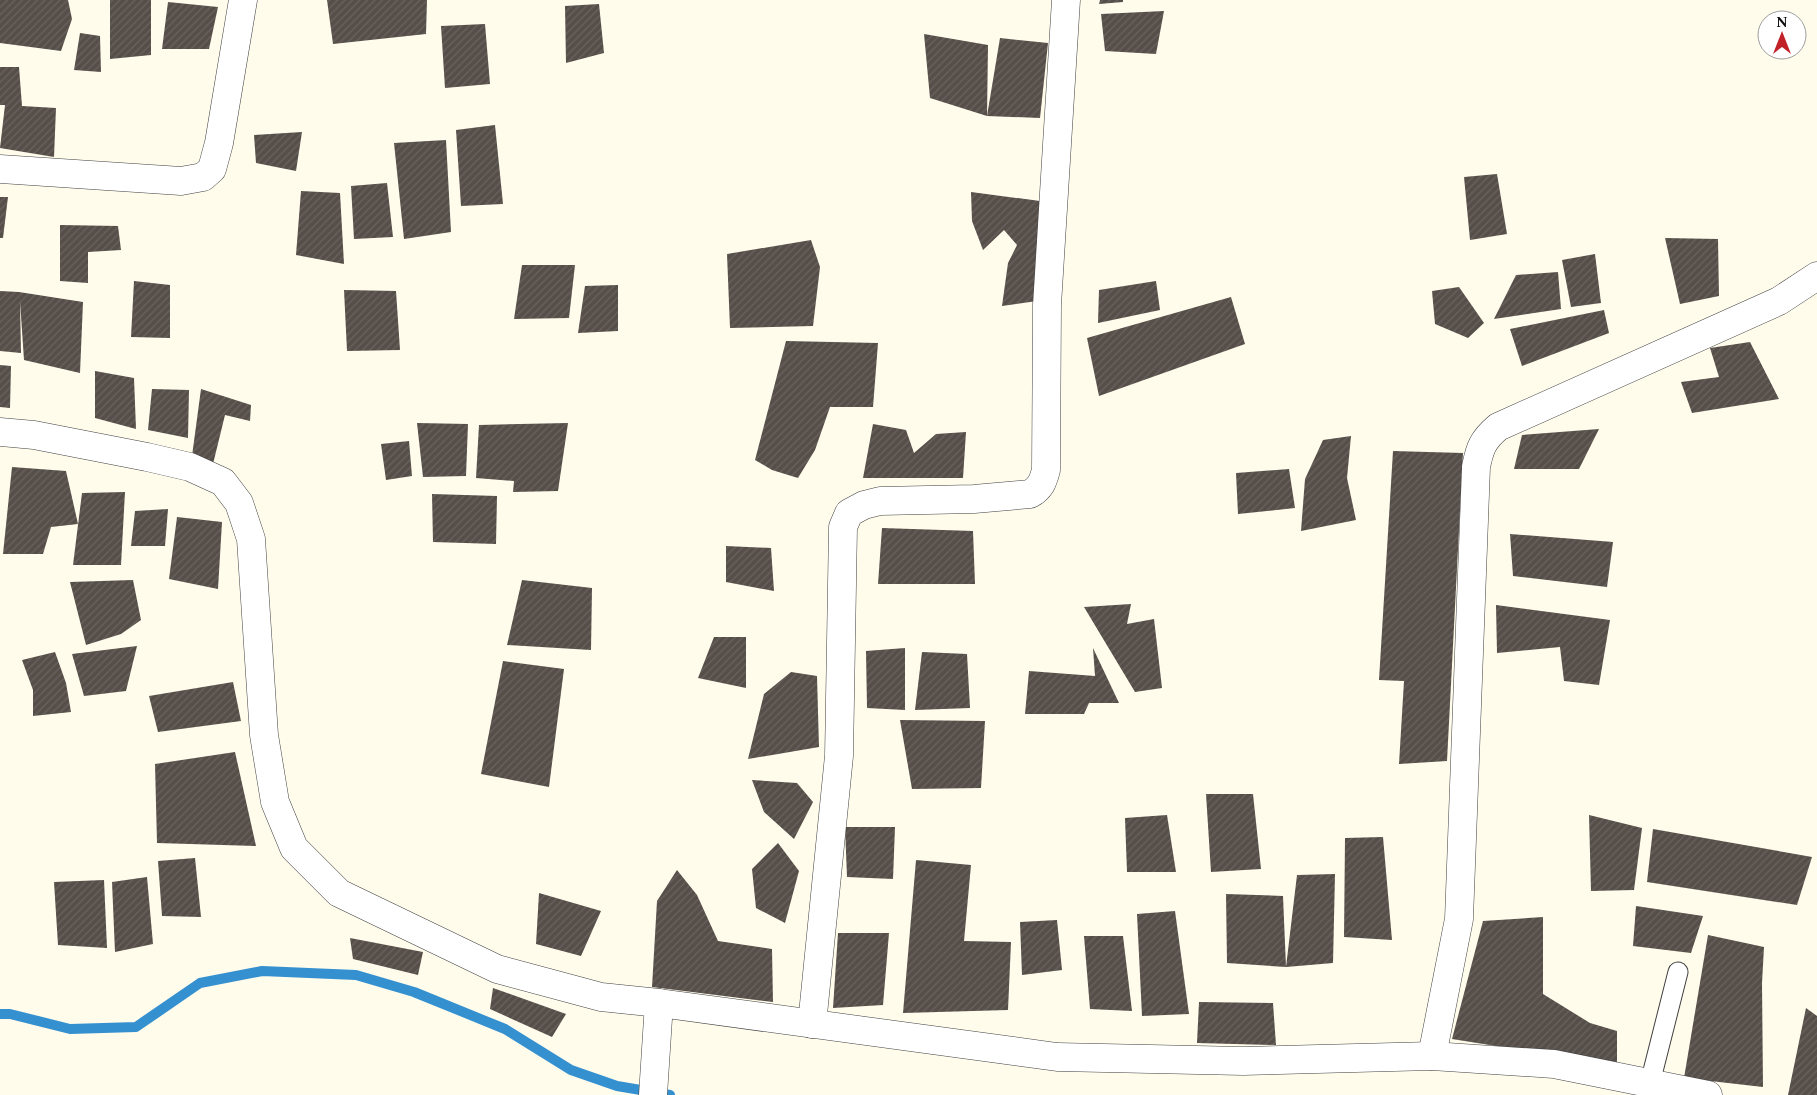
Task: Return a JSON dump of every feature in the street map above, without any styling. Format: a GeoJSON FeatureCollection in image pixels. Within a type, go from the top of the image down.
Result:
{"type":"FeatureCollection","features":[{"type":"Feature","properties":{"kind":"street"},"geometry":{"type":"LineString","coordinates":[[0,169],[181,181],[202,177],[212,169],[219,144],[243,0]]}},
{"type":"Feature","properties":{"kind":"street"},"geometry":{"type":"LineString","coordinates":[[812,1024],[840,756],[843,527],[849,513],[864,505],[880,500],[974,499],[1030,494],[1038,490],[1043,482],[1046,470],[1047,305],[1066,0]]}},
{"type":"Feature","properties":{"kind":"street"},"geometry":{"type":"LineString","coordinates":[[1432,1056],[1459,919],[1476,466],[1480,449],[1486,437],[1498,427],[1779,301],[1817,276]]}},
{"type":"Feature","properties":{"kind":"street"},"geometry":{"type":"LineString","coordinates":[[0,432],[34,435],[190,466],[223,482],[239,503],[251,539],[264,736],[275,802],[294,848],[339,893],[497,969],[601,997],[659,1003],[1057,1057],[1243,1061],[1432,1056],[1554,1064],[1708,1095]]}},
{"type":"Feature","properties":{"kind":"street"},"geometry":{"type":"LineString","coordinates":[[654,1083],[659,1003]]}},
{"type":"Feature","properties":{"kind":"lane"},"geometry":{"type":"LineString","coordinates":[[1650,1083],[1678,972]]}},
{"type":"Feature","properties":{"kind":"building"},"geometry":{"type":"Polygon","coordinates":[[[0,0],[68,0],[72,19],[61,51],[0,43],[0,0]]]}},
{"type":"Feature","properties":{"kind":"building"},"geometry":{"type":"Polygon","coordinates":[[[110,0],[151,0],[151,55],[110,59],[110,0]]]}},
{"type":"Feature","properties":{"kind":"building"},"geometry":{"type":"Polygon","coordinates":[[[327,0],[427,0],[426,34],[333,44],[327,0]]]}},
{"type":"Feature","properties":{"kind":"building"},"geometry":{"type":"Polygon","coordinates":[[[1100,0],[1123,0],[1123,2],[1099,4],[1100,0]]]}},
{"type":"Feature","properties":{"kind":"building"},"geometry":{"type":"Polygon","coordinates":[[[168,2],[218,7],[209,49],[162,49],[168,2]]]}},
{"type":"Feature","properties":{"kind":"building"},"geometry":{"type":"Polygon","coordinates":[[[599,4],[604,53],[566,63],[565,6],[599,4]]]}},
{"type":"Feature","properties":{"kind":"building"},"geometry":{"type":"Polygon","coordinates":[[[1164,11],[1156,54],[1105,51],[1101,14],[1164,11]]]}},
{"type":"Feature","properties":{"kind":"building"},"geometry":{"type":"Polygon","coordinates":[[[485,24],[490,84],[445,88],[441,26],[485,24]]]}},
{"type":"Feature","properties":{"kind":"building"},"geometry":{"type":"Polygon","coordinates":[[[80,33],[100,36],[101,72],[74,70],[80,33]]]}},
{"type":"Feature","properties":{"kind":"building"},"geometry":{"type":"Polygon","coordinates":[[[924,34],[988,45],[987,116],[930,98],[924,34]]]}},
{"type":"Feature","properties":{"kind":"building"},"geometry":{"type":"Polygon","coordinates":[[[1000,38],[1048,43],[1040,118],[987,116],[1000,38]]]}},
{"type":"Feature","properties":{"kind":"building"},"geometry":{"type":"Polygon","coordinates":[[[0,67],[19,67],[22,106],[56,108],[54,157],[0,148],[5,105],[0,105],[0,67]]]}},
{"type":"Feature","properties":{"kind":"building"},"geometry":{"type":"Polygon","coordinates":[[[495,125],[503,204],[461,206],[456,130],[495,125]]]}},
{"type":"Feature","properties":{"kind":"building"},"geometry":{"type":"Polygon","coordinates":[[[302,132],[296,171],[256,163],[254,135],[302,132]]]}},
{"type":"Feature","properties":{"kind":"building"},"geometry":{"type":"Polygon","coordinates":[[[446,140],[451,232],[404,239],[394,143],[446,140]]]}},
{"type":"Feature","properties":{"kind":"building"},"geometry":{"type":"Polygon","coordinates":[[[1497,174],[1507,234],[1470,240],[1464,177],[1497,174]]]}},
{"type":"Feature","properties":{"kind":"building"},"geometry":{"type":"Polygon","coordinates":[[[387,183],[393,237],[354,239],[351,186],[387,183]]]}},
{"type":"Feature","properties":{"kind":"building"},"geometry":{"type":"Polygon","coordinates":[[[301,191],[340,193],[344,264],[296,255],[301,191]]]}},
{"type":"Feature","properties":{"kind":"building"},"geometry":{"type":"Polygon","coordinates":[[[971,192],[1040,201],[1037,301],[1002,306],[1008,263],[1017,245],[1004,230],[983,250],[972,221],[971,192]]]}},
{"type":"Feature","properties":{"kind":"building"},"geometry":{"type":"Polygon","coordinates":[[[0,197],[8,197],[3,238],[0,238],[0,197]]]}},
{"type":"Feature","properties":{"kind":"building"},"geometry":{"type":"Polygon","coordinates":[[[60,225],[118,226],[121,250],[88,252],[88,283],[60,281],[60,225]]]}},
{"type":"Feature","properties":{"kind":"building"},"geometry":{"type":"Polygon","coordinates":[[[1665,238],[1718,239],[1719,296],[1680,304],[1665,238]]]}},
{"type":"Feature","properties":{"kind":"building"},"geometry":{"type":"Polygon","coordinates":[[[811,240],[820,267],[813,326],[730,328],[727,254],[811,240]]]}},
{"type":"Feature","properties":{"kind":"building"},"geometry":{"type":"Polygon","coordinates":[[[1595,254],[1601,303],[1571,307],[1562,260],[1595,254]]]}},
{"type":"Feature","properties":{"kind":"building"},"geometry":{"type":"Polygon","coordinates":[[[522,265],[575,265],[569,318],[514,319],[522,265]]]}},
{"type":"Feature","properties":{"kind":"building"},"geometry":{"type":"Polygon","coordinates":[[[1558,272],[1561,309],[1494,319],[1516,275],[1558,272]]]}},
{"type":"Feature","properties":{"kind":"building"},"geometry":{"type":"Polygon","coordinates":[[[134,281],[170,285],[170,338],[131,337],[134,281]]]}},
{"type":"Feature","properties":{"kind":"building"},"geometry":{"type":"Polygon","coordinates":[[[1156,281],[1160,310],[1098,323],[1099,290],[1156,281]]]}},
{"type":"Feature","properties":{"kind":"building"},"geometry":{"type":"Polygon","coordinates":[[[618,285],[618,331],[578,333],[585,286],[618,285]]]}},
{"type":"Feature","properties":{"kind":"building"},"geometry":{"type":"Polygon","coordinates":[[[1459,287],[1484,323],[1468,338],[1435,324],[1432,291],[1459,287]]]}},
{"type":"Feature","properties":{"kind":"building"},"geometry":{"type":"Polygon","coordinates":[[[344,290],[396,291],[400,350],[347,351],[344,290]]]}},
{"type":"Feature","properties":{"kind":"building"},"geometry":{"type":"Polygon","coordinates":[[[0,291],[19,292],[83,302],[80,373],[24,360],[20,301],[21,353],[0,351],[0,291]]]}},
{"type":"Feature","properties":{"kind":"building"},"geometry":{"type":"Polygon","coordinates":[[[1231,297],[1245,344],[1099,396],[1087,338],[1231,297]]]}},
{"type":"Feature","properties":{"kind":"building"},"geometry":{"type":"Polygon","coordinates":[[[1604,310],[1609,333],[1522,366],[1510,329],[1604,310]]]}},
{"type":"Feature","properties":{"kind":"building"},"geometry":{"type":"Polygon","coordinates":[[[786,341],[878,343],[873,407],[830,407],[815,450],[798,478],[772,470],[755,460],[786,341]]]}},
{"type":"Feature","properties":{"kind":"building"},"geometry":{"type":"Polygon","coordinates":[[[1750,342],[1779,399],[1692,413],[1681,382],[1719,377],[1710,348],[1750,342]]]}},
{"type":"Feature","properties":{"kind":"building"},"geometry":{"type":"Polygon","coordinates":[[[0,365],[11,366],[10,408],[0,407],[0,365]]]}},
{"type":"Feature","properties":{"kind":"building"},"geometry":{"type":"Polygon","coordinates":[[[95,371],[134,378],[136,429],[95,418],[95,371]]]}},
{"type":"Feature","properties":{"kind":"building"},"geometry":{"type":"Polygon","coordinates":[[[152,389],[189,390],[188,438],[148,430],[152,389]]]}},
{"type":"Feature","properties":{"kind":"building"},"geometry":{"type":"Polygon","coordinates":[[[201,389],[251,405],[250,421],[225,415],[213,464],[192,456],[201,389]]]}},
{"type":"Feature","properties":{"kind":"building"},"geometry":{"type":"Polygon","coordinates":[[[417,423],[468,424],[466,476],[423,477],[417,423]]]}},
{"type":"Feature","properties":{"kind":"building"},"geometry":{"type":"Polygon","coordinates":[[[568,423],[558,491],[513,492],[514,481],[476,478],[479,425],[568,423]]]}},
{"type":"Feature","properties":{"kind":"building"},"geometry":{"type":"Polygon","coordinates":[[[873,424],[906,430],[914,453],[936,434],[966,432],[963,478],[863,478],[873,424]]]}},
{"type":"Feature","properties":{"kind":"building"},"geometry":{"type":"Polygon","coordinates":[[[1599,429],[1579,469],[1514,469],[1522,435],[1599,429]]]}},
{"type":"Feature","properties":{"kind":"building"},"geometry":{"type":"Polygon","coordinates":[[[1351,436],[1347,478],[1356,520],[1301,531],[1305,479],[1323,440],[1351,436]]]}},
{"type":"Feature","properties":{"kind":"building"},"geometry":{"type":"Polygon","coordinates":[[[409,441],[412,476],[386,480],[381,444],[409,441]]]}},
{"type":"Feature","properties":{"kind":"building"},"geometry":{"type":"Polygon","coordinates":[[[1393,451],[1463,453],[1447,761],[1399,764],[1404,681],[1379,680],[1393,451]]]}},
{"type":"Feature","properties":{"kind":"building"},"geometry":{"type":"Polygon","coordinates":[[[12,467],[66,471],[78,524],[51,527],[43,554],[3,554],[12,467]]]}},
{"type":"Feature","properties":{"kind":"building"},"geometry":{"type":"Polygon","coordinates":[[[1289,469],[1295,508],[1238,514],[1236,473],[1289,469]]]}},
{"type":"Feature","properties":{"kind":"building"},"geometry":{"type":"Polygon","coordinates":[[[125,492],[121,565],[73,565],[82,493],[125,492]]]}},
{"type":"Feature","properties":{"kind":"building"},"geometry":{"type":"Polygon","coordinates":[[[432,494],[497,496],[496,544],[433,542],[432,494]]]}},
{"type":"Feature","properties":{"kind":"building"},"geometry":{"type":"Polygon","coordinates":[[[168,509],[165,546],[131,546],[135,511],[168,509]]]}},
{"type":"Feature","properties":{"kind":"building"},"geometry":{"type":"Polygon","coordinates":[[[177,517],[222,522],[218,589],[169,579],[177,517]]]}},
{"type":"Feature","properties":{"kind":"building"},"geometry":{"type":"Polygon","coordinates":[[[882,528],[973,531],[975,584],[878,584],[882,528]]]}},
{"type":"Feature","properties":{"kind":"building"},"geometry":{"type":"Polygon","coordinates":[[[1510,534],[1613,542],[1607,587],[1513,576],[1510,534]]]}},
{"type":"Feature","properties":{"kind":"building"},"geometry":{"type":"Polygon","coordinates":[[[726,546],[771,548],[774,591],[726,582],[726,546]]]}},
{"type":"Feature","properties":{"kind":"building"},"geometry":{"type":"Polygon","coordinates":[[[133,580],[141,620],[121,634],[86,645],[70,582],[133,580]]]}},
{"type":"Feature","properties":{"kind":"building"},"geometry":{"type":"Polygon","coordinates":[[[522,580],[592,588],[591,650],[507,645],[522,580]]]}},
{"type":"Feature","properties":{"kind":"building"},"geometry":{"type":"Polygon","coordinates":[[[1131,604],[1127,624],[1154,619],[1162,688],[1135,692],[1084,607],[1131,604]]]}},
{"type":"Feature","properties":{"kind":"building"},"geometry":{"type":"Polygon","coordinates":[[[1496,605],[1610,620],[1599,685],[1564,681],[1560,647],[1497,653],[1496,605]]]}},
{"type":"Feature","properties":{"kind":"building"},"geometry":{"type":"Polygon","coordinates":[[[714,637],[746,637],[746,688],[698,678],[714,637]]]}},
{"type":"Feature","properties":{"kind":"building"},"geometry":{"type":"Polygon","coordinates":[[[137,646],[126,691],[84,696],[72,654],[137,646]]]}},
{"type":"Feature","properties":{"kind":"building"},"geometry":{"type":"Polygon","coordinates":[[[905,648],[905,710],[867,708],[866,651],[905,648]]]}},
{"type":"Feature","properties":{"kind":"building"},"geometry":{"type":"Polygon","coordinates":[[[1093,648],[1119,703],[1089,703],[1084,714],[1025,714],[1029,671],[1095,676],[1093,648]]]}},
{"type":"Feature","properties":{"kind":"building"},"geometry":{"type":"Polygon","coordinates":[[[55,652],[66,683],[71,712],[33,716],[33,690],[22,660],[55,652]]]}},
{"type":"Feature","properties":{"kind":"building"},"geometry":{"type":"Polygon","coordinates":[[[922,652],[967,654],[970,708],[915,710],[922,652]]]}},
{"type":"Feature","properties":{"kind":"building"},"geometry":{"type":"Polygon","coordinates":[[[503,661],[564,669],[549,787],[481,774],[503,661]]]}},
{"type":"Feature","properties":{"kind":"building"},"geometry":{"type":"Polygon","coordinates":[[[791,672],[817,676],[819,747],[748,759],[764,694],[791,672]]]}},
{"type":"Feature","properties":{"kind":"building"},"geometry":{"type":"Polygon","coordinates":[[[233,682],[241,721],[158,732],[149,696],[233,682]]]}},
{"type":"Feature","properties":{"kind":"building"},"geometry":{"type":"Polygon","coordinates":[[[900,720],[985,721],[981,788],[912,789],[900,720]]]}},
{"type":"Feature","properties":{"kind":"building"},"geometry":{"type":"Polygon","coordinates":[[[235,752],[256,846],[157,843],[155,764],[235,752]]]}},
{"type":"Feature","properties":{"kind":"building"},"geometry":{"type":"Polygon","coordinates":[[[752,780],[797,783],[813,802],[794,839],[764,812],[752,780]]]}},
{"type":"Feature","properties":{"kind":"building"},"geometry":{"type":"Polygon","coordinates":[[[1206,794],[1253,794],[1261,869],[1211,872],[1206,794]]]}},
{"type":"Feature","properties":{"kind":"building"},"geometry":{"type":"Polygon","coordinates":[[[1167,815],[1176,872],[1127,872],[1125,818],[1167,815]]]}},
{"type":"Feature","properties":{"kind":"building"},"geometry":{"type":"Polygon","coordinates":[[[1589,815],[1642,828],[1634,890],[1591,891],[1589,815]]]}},
{"type":"Feature","properties":{"kind":"building"},"geometry":{"type":"Polygon","coordinates":[[[845,827],[895,827],[893,879],[847,877],[845,827]]]}},
{"type":"Feature","properties":{"kind":"building"},"geometry":{"type":"Polygon","coordinates":[[[1653,829],[1812,857],[1797,905],[1647,882],[1653,829]]]}},
{"type":"Feature","properties":{"kind":"building"},"geometry":{"type":"Polygon","coordinates":[[[1383,837],[1392,940],[1344,937],[1345,838],[1383,837]]]}},
{"type":"Feature","properties":{"kind":"building"},"geometry":{"type":"Polygon","coordinates":[[[778,843],[799,871],[785,923],[756,908],[752,869],[778,843]]]}},
{"type":"Feature","properties":{"kind":"building"},"geometry":{"type":"Polygon","coordinates":[[[195,858],[201,917],[162,916],[158,861],[195,858]]]}},
{"type":"Feature","properties":{"kind":"building"},"geometry":{"type":"Polygon","coordinates":[[[916,860],[971,865],[964,941],[1011,942],[1008,1010],[903,1013],[916,860]]]}},
{"type":"Feature","properties":{"kind":"building"},"geometry":{"type":"Polygon","coordinates":[[[677,870],[697,895],[718,941],[772,949],[773,1002],[652,987],[657,901],[677,870]]]}},
{"type":"Feature","properties":{"kind":"building"},"geometry":{"type":"Polygon","coordinates":[[[1335,874],[1333,963],[1286,967],[1297,875],[1335,874]]]}},
{"type":"Feature","properties":{"kind":"building"},"geometry":{"type":"Polygon","coordinates":[[[147,877],[153,944],[115,952],[112,882],[147,877]]]}},
{"type":"Feature","properties":{"kind":"building"},"geometry":{"type":"Polygon","coordinates":[[[104,880],[107,948],[58,945],[54,882],[104,880]]]}},
{"type":"Feature","properties":{"kind":"building"},"geometry":{"type":"Polygon","coordinates":[[[539,893],[601,911],[581,956],[536,944],[539,893]]]}},
{"type":"Feature","properties":{"kind":"building"},"geometry":{"type":"Polygon","coordinates":[[[1226,894],[1283,896],[1286,967],[1227,963],[1226,894]]]}},
{"type":"Feature","properties":{"kind":"building"},"geometry":{"type":"Polygon","coordinates":[[[1636,906],[1703,916],[1691,953],[1633,946],[1636,906]]]}},
{"type":"Feature","properties":{"kind":"building"},"geometry":{"type":"Polygon","coordinates":[[[1175,911],[1189,1014],[1142,1016],[1137,914],[1175,911]]]}},
{"type":"Feature","properties":{"kind":"building"},"geometry":{"type":"Polygon","coordinates":[[[1543,917],[1543,994],[1590,1023],[1617,1031],[1617,1065],[1452,1039],[1483,921],[1543,917]]]}},
{"type":"Feature","properties":{"kind":"building"},"geometry":{"type":"Polygon","coordinates":[[[1057,920],[1062,970],[1022,975],[1020,922],[1057,920]]]}},
{"type":"Feature","properties":{"kind":"building"},"geometry":{"type":"Polygon","coordinates":[[[838,933],[889,933],[883,1005],[833,1008],[838,933]]]}},
{"type":"Feature","properties":{"kind":"building"},"geometry":{"type":"Polygon","coordinates":[[[1708,935],[1764,947],[1762,983],[1763,1087],[1684,1078],[1708,935]]]}},
{"type":"Feature","properties":{"kind":"building"},"geometry":{"type":"Polygon","coordinates":[[[1084,936],[1123,936],[1132,1011],[1090,1009],[1084,936]]]}},
{"type":"Feature","properties":{"kind":"building"},"geometry":{"type":"Polygon","coordinates":[[[350,938],[423,952],[418,975],[353,959],[350,938]]]}},
{"type":"Feature","properties":{"kind":"building"},"geometry":{"type":"Polygon","coordinates":[[[493,988],[566,1014],[552,1037],[490,1009],[493,988]]]}},
{"type":"Feature","properties":{"kind":"building"},"geometry":{"type":"Polygon","coordinates":[[[1199,1002],[1273,1003],[1276,1045],[1197,1043],[1199,1002]]]}},
{"type":"Feature","properties":{"kind":"building"},"geometry":{"type":"Polygon","coordinates":[[[1806,1008],[1817,1016],[1817,1095],[1788,1095],[1806,1008]]]}},
{"type":"Feature","properties":{"kind":"waterway"},"geometry":{"type":"LineString","coordinates":[[0,1014],[10,1014],[70,1029],[136,1027],[200,983],[262,971],[356,975],[414,992],[505,1029],[571,1070],[617,1086],[670,1095]]}}]}
